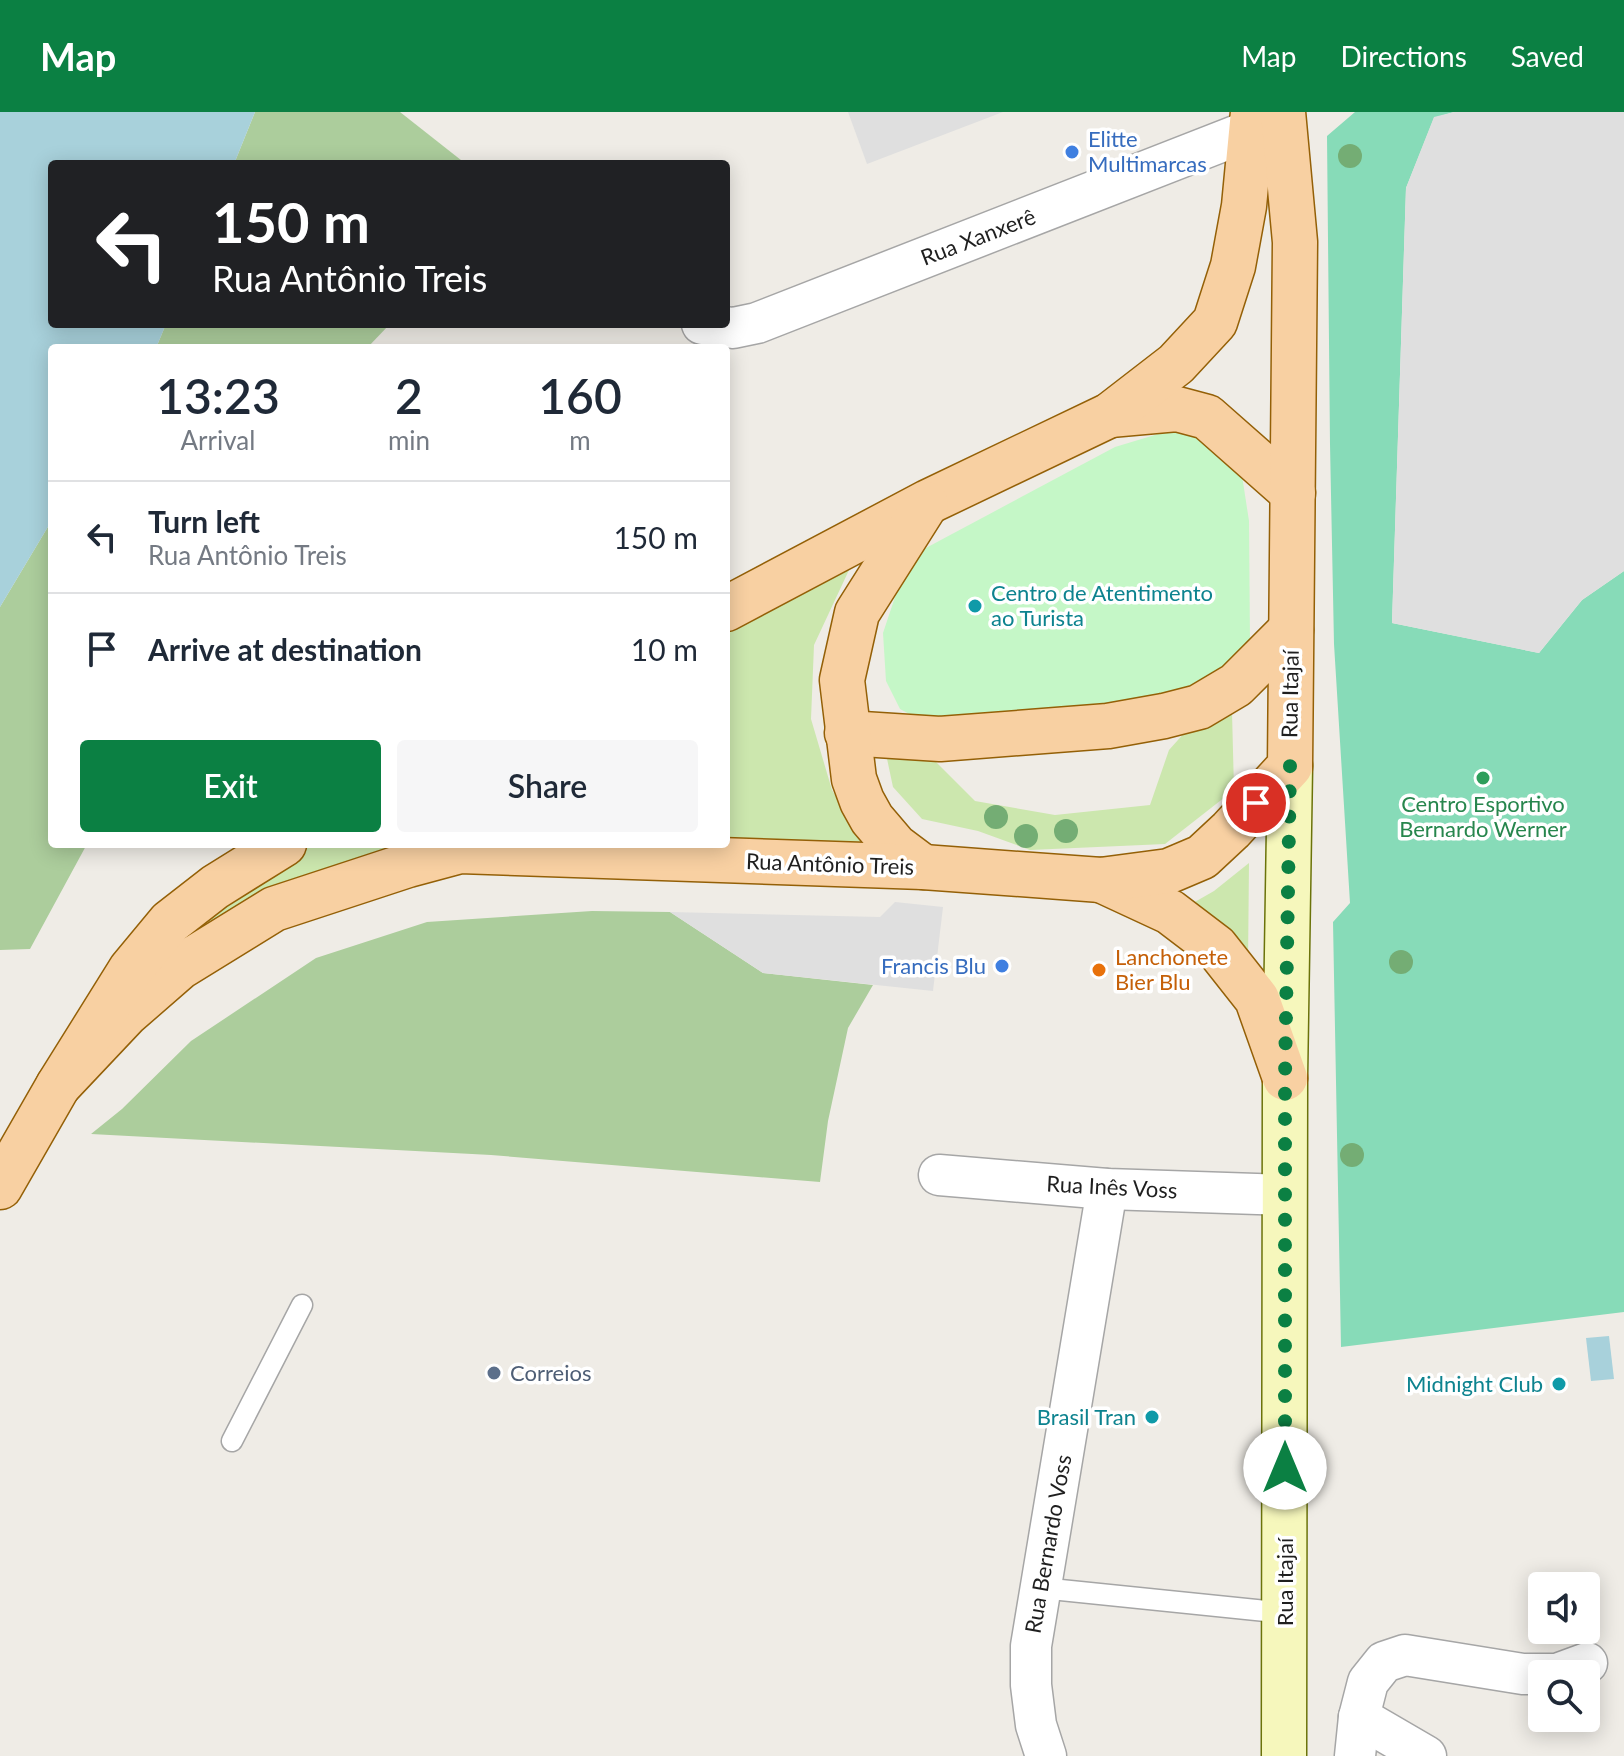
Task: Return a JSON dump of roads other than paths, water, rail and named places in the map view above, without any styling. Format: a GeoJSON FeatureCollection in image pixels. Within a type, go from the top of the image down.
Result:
{"type":"FeatureCollection","features":[{"type":"Feature","properties":{"kind":"main road"},"geometry":{"type":"LineString","coordinates":[[730,607],[928,502],[1110,415],[1176,364],[1215,322],[1233,266],[1244,206],[1275,125]]}},
{"type":"Feature","properties":{"kind":"main road","name":"Rua Itajaí"},"geometry":{"type":"LineString","coordinates":[[1275,125],[1295,242],[1285,1078],[1284,1756]]}},
{"type":"Feature","properties":{"kind":"main road"},"geometry":{"type":"LineString","coordinates":[[1110,415],[1177,409],[1207,417],[1293,493]]}},
{"type":"Feature","properties":{"kind":"main road"},"geometry":{"type":"LineString","coordinates":[[923,867],[895,846],[872,819],[854,779],[842,680],[857,613],[928,502]]}},
{"type":"Feature","properties":{"kind":"main road"},"geometry":{"type":"LineString","coordinates":[[847,733],[940,739],[1108,726],[1164,716],[1199,707],[1236,685],[1291,630]]}},
{"type":"Feature","properties":{"kind":"main road","name":"Rua Antônio Treis"},"geometry":{"type":"LineString","coordinates":[[58,1086],[126,1014],[180,967],[274,909],[460,851],[923,867],[1101,880],[1169,871],[1202,857],[1290,766]]}},
{"type":"Feature","properties":{"kind":"main road","name":"Rua Antônio Treis"},"geometry":{"type":"LineString","coordinates":[[0,1187],[131,969],[170,922],[215,887],[278,848]]}},
{"type":"Feature","properties":{"kind":"main road","name":"Rua Antônio Treis"},"geometry":{"type":"LineString","coordinates":[[1101,880],[1170,912],[1216,947],[1257,999],[1285,1078]]}},
{"type":"Feature","properties":{"kind":"street","name":"Rua Xanxerê"},"geometry":{"type":"LineString","coordinates":[[730,328],[757,323],[1275,125]]}},
{"type":"Feature","properties":{"kind":"street","name":"Rua Inês Voss"},"geometry":{"type":"LineString","coordinates":[[939,1175],[1107,1189],[1286,1195]]}},
{"type":"Feature","properties":{"kind":"street","name":"Rua Bernardo Voss"},"geometry":{"type":"LineString","coordinates":[[1046,1756],[1036,1725],[1031,1685],[1031,1646],[1107,1189]]}},
{"type":"Feature","properties":{"kind":"street"},"geometry":{"type":"LineString","coordinates":[[1426,1756],[1357,1737],[1368,1682],[1384,1662],[1405,1655],[1528,1674]]}},
{"type":"Feature","properties":{"kind":"lane"},"geometry":{"type":"LineString","coordinates":[[232,1441],[302,1305]]}},
{"type":"Feature","properties":{"kind":"lane"},"geometry":{"type":"LineString","coordinates":[[1041,1588],[1285,1613]]}},
{"type":"Feature","properties":{"kind":"water"},"geometry":{"type":"Polygon","coordinates":[[[0,112],[255,112],[236,160],[48,160],[48,328],[164,328],[158,344],[48,344],[48,527],[0,607],[0,112]]]}},
{"type":"Feature","properties":{"kind":"water"},"geometry":{"type":"Polygon","coordinates":[[[1609,1336],[1614,1379],[1591,1381],[1586,1338],[1609,1336]]]}},
{"type":"Feature","properties":{"kind":"place","name":"Elitte Multimarcas"},"geometry":{"type":"Point","coordinates":[1072,152]}},
{"type":"Feature","properties":{"kind":"place","name":"Centro de Atentimento ao Turista"},"geometry":{"type":"Point","coordinates":[975,606]}},
{"type":"Feature","properties":{"kind":"place","name":"Centro Esportivo Bernardo Werner"},"geometry":{"type":"Point","coordinates":[1483,778]}},
{"type":"Feature","properties":{"kind":"place","name":"Francis Blu"},"geometry":{"type":"Point","coordinates":[1002,966]}},
{"type":"Feature","properties":{"kind":"place","name":"Lanchonete Bier Blu"},"geometry":{"type":"Point","coordinates":[1099,970]}},
{"type":"Feature","properties":{"kind":"place","name":"Correios"},"geometry":{"type":"Point","coordinates":[494,1373]}},
{"type":"Feature","properties":{"kind":"place","name":"Midnight Club"},"geometry":{"type":"Point","coordinates":[1559,1384]}},
{"type":"Feature","properties":{"kind":"place","name":"Brasil Tran"},"geometry":{"type":"Point","coordinates":[1152,1417]}}]}
